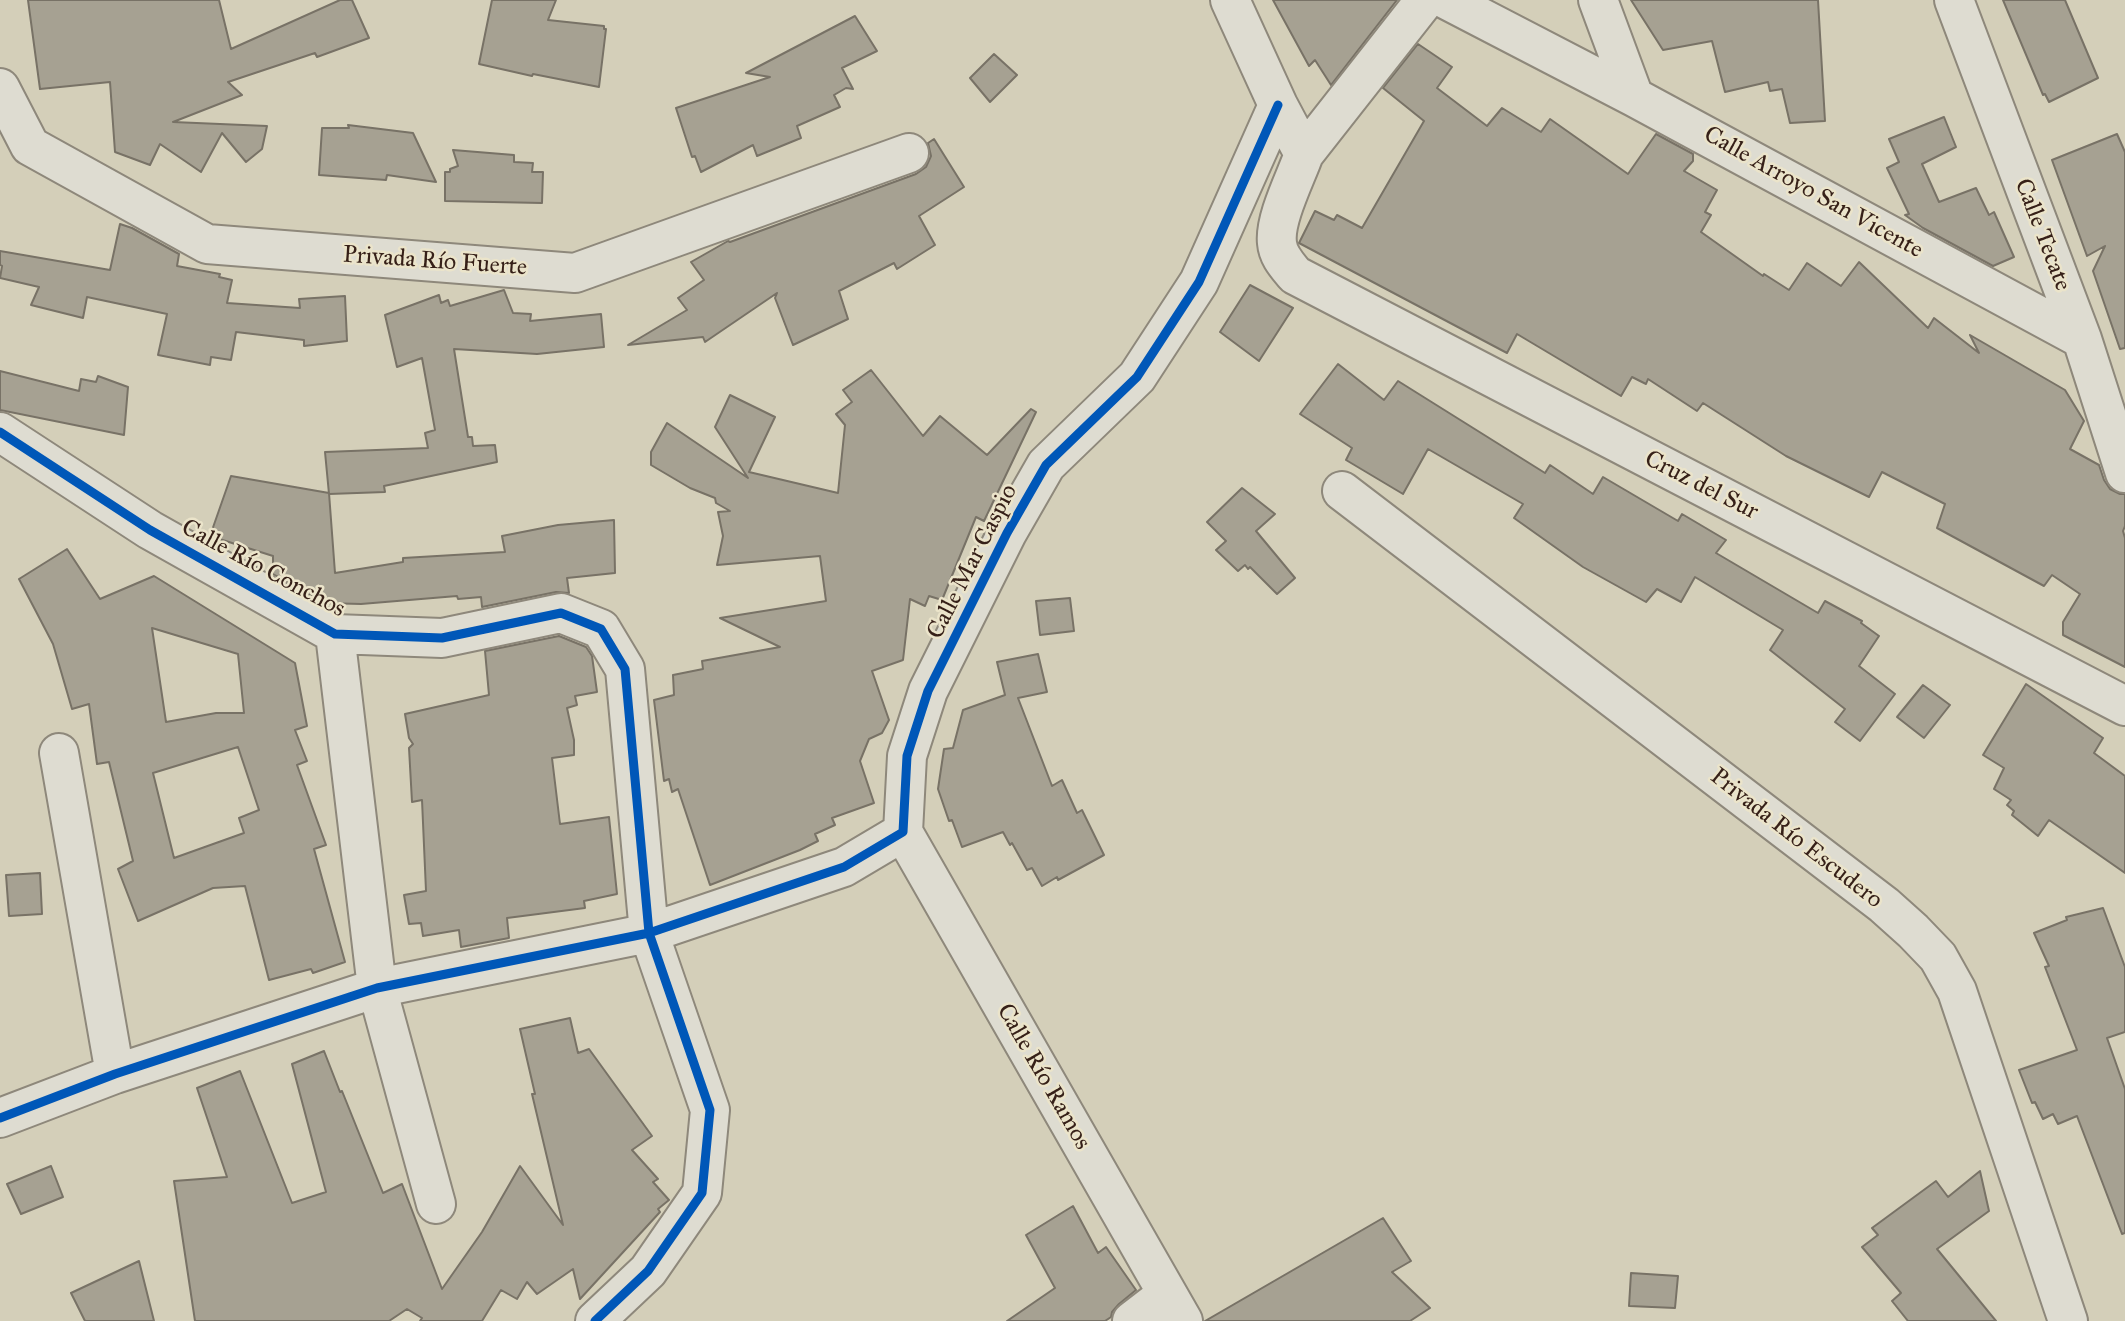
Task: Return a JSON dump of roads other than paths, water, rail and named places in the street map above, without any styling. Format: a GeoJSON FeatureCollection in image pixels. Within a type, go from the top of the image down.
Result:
{"type":"FeatureCollection","features":[{"type":"Feature","properties":{"kind":"street"},"geometry":{"type":"LineString","coordinates":[[1230,0],[1304,155],[1425,0]]}},
{"type":"Feature","properties":{"kind":"street","name":"Calle Arroyo San Vicente"},"geometry":{"type":"LineString","coordinates":[[1447,0],[1634,97],[2081,340]]}},
{"type":"Feature","properties":{"kind":"street"},"geometry":{"type":"LineString","coordinates":[[1598,0],[1634,97]]}},
{"type":"Feature","properties":{"kind":"street","name":"Calle Tecate"},"geometry":{"type":"LineString","coordinates":[[1954,0],[2081,340],[2125,473]]}},
{"type":"Feature","properties":{"kind":"street","name":"Privada Río Fuerte"},"geometry":{"type":"LineString","coordinates":[[0,88],[30,146],[207,244],[575,274],[909,153]]}},
{"type":"Feature","properties":{"kind":"street","name":"Calle Mar Caspio"},"geometry":{"type":"LineString","coordinates":[[904,832],[907,756],[928,691],[1007,533],[1046,465],[1138,377],[1199,282],[1278,105]]}},
{"type":"Feature","properties":{"kind":"street","name":"Cruz del Sur"},"geometry":{"type":"LineString","coordinates":[[1304,155],[1277,227],[1277,245],[1282,260],[1295,275],[2125,706]]}},
{"type":"Feature","properties":{"kind":"street","name":"Calle Río Conchos"},"geometry":{"type":"LineString","coordinates":[[0,432],[150,530],[335,634],[442,638],[561,613],[601,629],[625,669],[649,933],[710,1110],[702,1193],[648,1271],[595,1321]]}},
{"type":"Feature","properties":{"kind":"street","name":"Privada Río Escudero"},"geometry":{"type":"LineString","coordinates":[[1342,491],[1884,905],[1913,930],[1938,957],[1957,991],[2068,1321]]}},
{"type":"Feature","properties":{"kind":"street"},"geometry":{"type":"LineString","coordinates":[[335,634],[377,988],[436,1204]]}},
{"type":"Feature","properties":{"kind":"street"},"geometry":{"type":"LineString","coordinates":[[59,753],[115,1074]]}},
{"type":"Feature","properties":{"kind":"street"},"geometry":{"type":"LineString","coordinates":[[0,1118],[115,1074],[377,988],[649,933],[844,867],[904,832]]}},
{"type":"Feature","properties":{"kind":"street","name":"Calle Río Ramos"},"geometry":{"type":"LineString","coordinates":[[904,832],[1175,1308]]}},
{"type":"Feature","properties":{"kind":"street"},"geometry":{"type":"LineString","coordinates":[[1132,1321],[1175,1308]]}}]}
